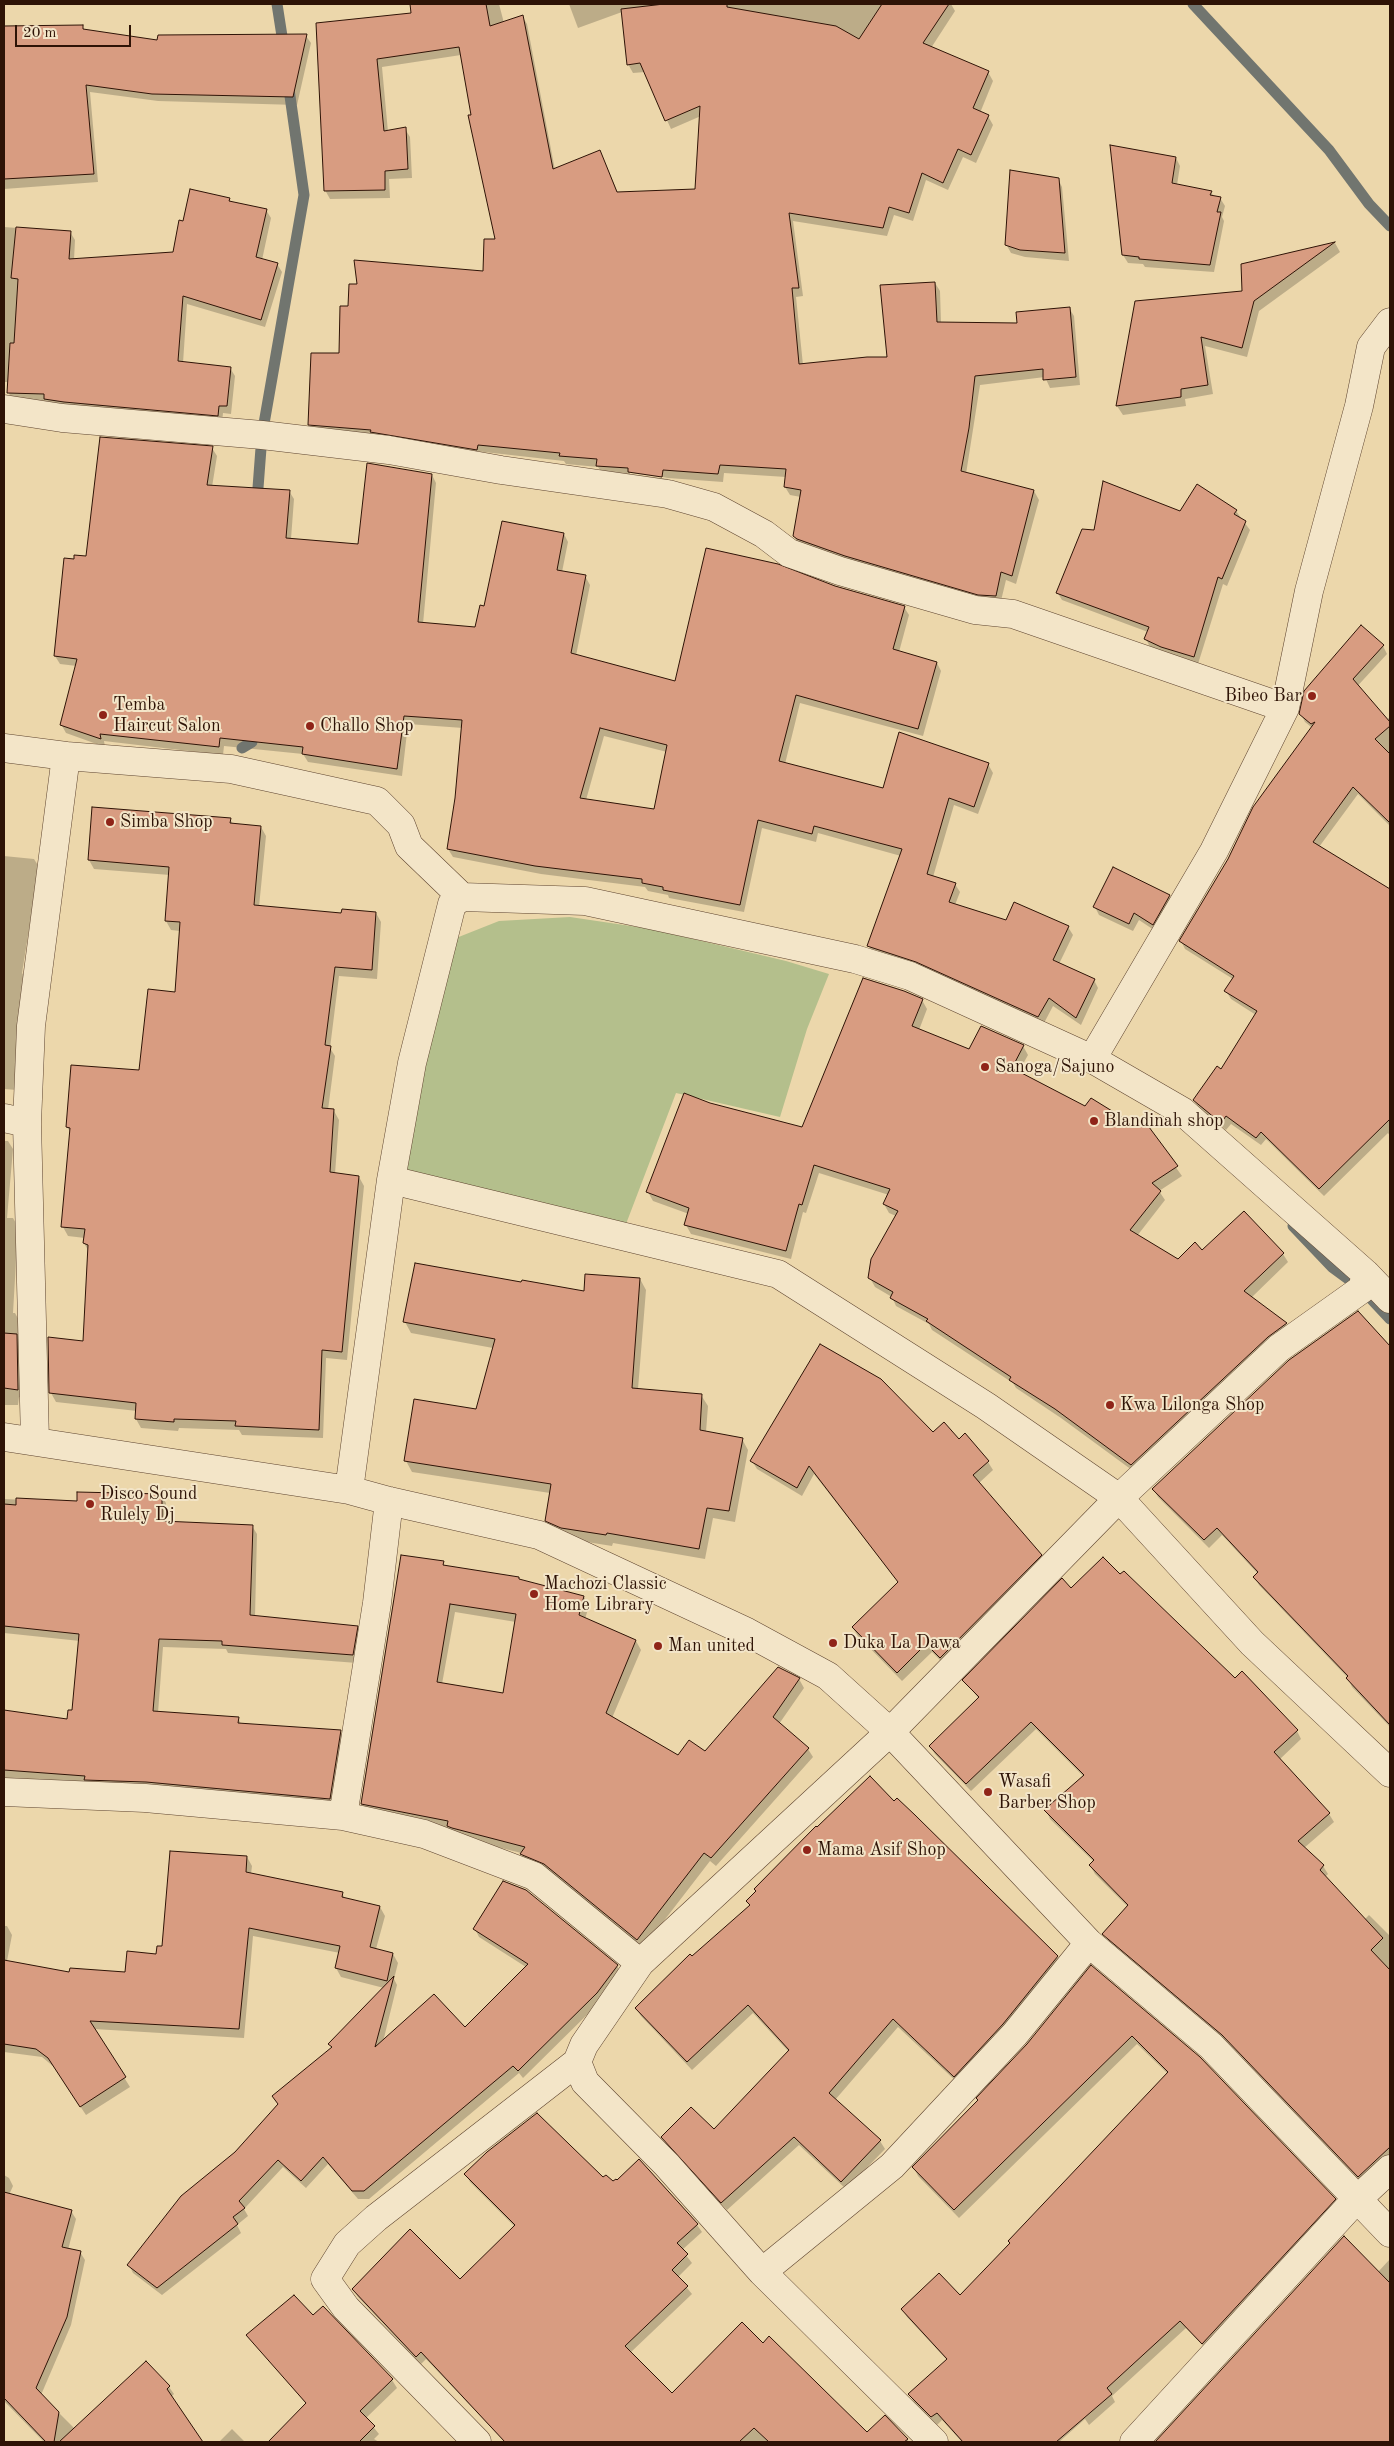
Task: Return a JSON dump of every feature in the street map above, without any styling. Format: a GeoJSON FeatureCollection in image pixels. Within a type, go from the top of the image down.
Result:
{"type":"FeatureCollection","features":[{"type":"Feature","properties":{"kind":"street"},"geometry":{"type":"LineString","coordinates":[[1092,1059],[1214,851],[1285,708],[1309,591],[1359,406],[1371,346],[1390,322]]}},
{"type":"Feature","properties":{"kind":"street"},"geometry":{"type":"LineString","coordinates":[[4,409],[62,418],[262,435],[389,450],[501,470],[668,494],[714,507],[764,534],[789,553],[831,568],[975,610],[1013,614],[1285,708]]}},
{"type":"Feature","properties":{"kind":"street"},"geometry":{"type":"LineString","coordinates":[[4,748],[66,756],[231,769],[377,801],[401,826],[409,846],[462,897]]}},
{"type":"Feature","properties":{"kind":"street"},"geometry":{"type":"LineString","coordinates":[[36,1440],[15,1120],[31,1026],[66,756]]}},
{"type":"Feature","properties":{"kind":"street"},"geometry":{"type":"LineString","coordinates":[[349,1490],[391,1180],[412,1063],[452,904],[462,897],[585,901],[855,959],[910,976],[1092,1059],[1182,1111],[1366,1274],[1390,1299]]}},
{"type":"Feature","properties":{"kind":"street"},"geometry":{"type":"LineString","coordinates":[[391,1180],[778,1274],[986,1406],[1119,1498],[1252,1644],[1390,1773]]}},
{"type":"Feature","properties":{"kind":"street"},"geometry":{"type":"LineString","coordinates":[[477,2442],[346,2308],[325,2279],[347,2244],[376,2218],[577,2062],[584,2045],[640,1963],[890,1732],[1119,1498],[1279,1348],[1362,1289],[1366,1274]]}},
{"type":"Feature","properties":{"kind":"street"},"geometry":{"type":"LineString","coordinates":[[4,1437],[36,1440],[349,1490],[389,1502],[539,1535],[747,1632],[828,1676],[890,1732],[1089,1943],[1210,2046],[1390,2233]]}},
{"type":"Feature","properties":{"kind":"street"},"geometry":{"type":"LineString","coordinates":[[343,1816],[359,1701],[377,1603],[389,1502]]}},
{"type":"Feature","properties":{"kind":"street"},"geometry":{"type":"LineString","coordinates":[[4,1792],[145,1798],[343,1816],[424,1834],[534,1876],[640,1963]]}},
{"type":"Feature","properties":{"kind":"street"},"geometry":{"type":"LineString","coordinates":[[762,2272],[892,2166],[1015,2034],[1089,1943]]}},
{"type":"Feature","properties":{"kind":"street"},"geometry":{"type":"LineString","coordinates":[[577,2062],[585,2082],[667,2165],[762,2272],[934,2442]]}},
{"type":"Feature","properties":{"kind":"street"},"geometry":{"type":"LineString","coordinates":[[1134,2442],[1358,2198],[1390,2169]]}},
{"type":"Feature","properties":{"kind":"green space"},"geometry":{"type":"Polygon","coordinates":[[[570,917],[651,929],[786,961],[829,974],[807,1029],[780,1117],[676,1093],[626,1224],[411,1179],[394,1142],[436,946],[499,921],[570,917]]]}},
{"type":"Feature","properties":{"kind":"building"},"geometry":{"type":"Polygon","coordinates":[[[410,4],[486,4],[490,26],[523,15],[553,169],[600,150],[617,192],[695,189],[700,106],[665,121],[640,63],[627,65],[621,9],[664,4],[727,4],[727,7],[836,26],[859,39],[882,4],[949,4],[923,43],[989,71],[973,108],[989,115],[971,155],[958,149],[943,183],[922,173],[909,213],[889,207],[883,228],[789,213],[799,288],[792,288],[799,364],[867,357],[887,357],[880,285],[935,282],[937,322],[1017,323],[1016,312],[1070,307],[1076,377],[1043,380],[1043,369],[975,376],[969,428],[961,471],[1034,490],[1012,576],[1001,572],[996,596],[978,595],[845,556],[797,539],[793,536],[801,490],[784,487],[786,469],[720,465],[718,474],[663,470],[662,477],[628,472],[628,468],[596,466],[597,459],[559,456],[560,453],[478,445],[477,450],[370,432],[371,430],[308,425],[311,353],[339,353],[340,306],[348,306],[349,284],[357,284],[354,260],[483,271],[484,239],[495,239],[468,115],[471,115],[459,47],[377,59],[384,131],[406,127],[408,169],[385,171],[385,190],[324,191],[316,23],[411,13],[410,4]]]}},
{"type":"Feature","properties":{"kind":"building"},"geometry":{"type":"Polygon","coordinates":[[[83,25],[83,29],[157,40],[158,35],[307,34],[293,97],[152,94],[86,85],[94,174],[4,179],[4,26],[83,25]]]}},
{"type":"Feature","properties":{"kind":"building"},"geometry":{"type":"Polygon","coordinates":[[[1110,145],[1176,157],[1172,183],[1212,191],[1210,195],[1221,197],[1217,212],[1221,212],[1210,265],[1139,259],[1139,257],[1122,255],[1110,145]]]}},
{"type":"Feature","properties":{"kind":"building"},"geometry":{"type":"Polygon","coordinates":[[[1010,170],[1059,178],[1065,253],[1020,250],[1005,245],[1010,170]]]}},
{"type":"Feature","properties":{"kind":"building"},"geometry":{"type":"Polygon","coordinates":[[[190,189],[230,198],[229,201],[267,209],[256,257],[278,263],[261,320],[183,296],[178,361],[231,367],[227,406],[219,406],[218,416],[64,402],[44,399],[44,394],[7,393],[10,343],[14,343],[18,279],[11,278],[16,227],[71,231],[69,259],[173,252],[179,220],[183,221],[190,189]]]}},
{"type":"Feature","properties":{"kind":"building"},"geometry":{"type":"Polygon","coordinates":[[[1335,242],[1254,301],[1242,348],[1201,337],[1208,385],[1181,389],[1181,397],[1116,406],[1135,301],[1242,291],[1241,264],[1335,242]]]}},
{"type":"Feature","properties":{"kind":"building"},"geometry":{"type":"Polygon","coordinates":[[[100,437],[213,446],[207,485],[290,490],[286,538],[358,544],[367,463],[432,474],[418,622],[475,627],[480,605],[484,606],[502,521],[564,533],[557,570],[586,575],[571,653],[675,681],[706,548],[778,564],[835,586],[905,606],[893,649],[937,662],[918,729],[796,695],[779,761],[883,788],[899,732],[989,763],[974,807],[949,798],[927,874],[956,883],[949,902],[1006,920],[1014,902],[1069,926],[1053,960],[1095,979],[1076,1018],[1049,998],[1038,1017],[916,962],[867,946],[902,849],[814,826],[812,834],[758,820],[740,905],[663,890],[663,887],[642,883],[642,879],[535,866],[447,849],[455,798],[462,720],[404,716],[397,769],[302,754],[303,747],[220,738],[219,747],[100,734],[101,739],[60,725],[77,659],[54,656],[64,558],[74,559],[74,555],[86,556],[100,437]],[[600,728],[580,798],[654,809],[667,745],[600,728]]]}},
{"type":"Feature","properties":{"kind":"building"},"geometry":{"type":"Polygon","coordinates":[[[1103,481],[1180,511],[1197,484],[1237,510],[1234,514],[1246,521],[1222,579],[1218,577],[1194,657],[1161,647],[1144,639],[1149,627],[1056,593],[1082,529],[1094,530],[1103,481]]]}},
{"type":"Feature","properties":{"kind":"building"},"geometry":{"type":"Polygon","coordinates":[[[1361,625],[1384,645],[1353,679],[1390,722],[1390,726],[1375,739],[1390,754],[1390,823],[1353,787],[1313,842],[1390,889],[1390,1119],[1319,1189],[1261,1132],[1256,1138],[1226,1116],[1221,1123],[1193,1100],[1217,1066],[1221,1069],[1257,1011],[1224,991],[1234,976],[1179,941],[1228,859],[1253,807],[1315,722],[1311,724],[1299,714],[1304,691],[1361,625]]]}},
{"type":"Feature","properties":{"kind":"building"},"geometry":{"type":"Polygon","coordinates":[[[92,807],[231,818],[230,823],[261,826],[254,905],[341,913],[342,909],[376,912],[372,970],[335,967],[325,1045],[331,1046],[322,1108],[334,1109],[330,1172],[359,1176],[342,1352],[322,1350],[319,1430],[235,1426],[236,1421],[174,1419],[174,1422],[135,1419],[136,1403],[49,1393],[48,1337],[83,1341],[88,1245],[83,1243],[85,1229],[61,1227],[70,1128],[66,1127],[71,1065],[139,1070],[148,989],[175,992],[180,922],[165,921],[169,867],[88,860],[92,807]]]}},
{"type":"Feature","properties":{"kind":"building"},"geometry":{"type":"Polygon","coordinates":[[[1113,867],[1170,895],[1153,925],[1134,913],[1129,924],[1093,907],[1113,867]]]}},
{"type":"Feature","properties":{"kind":"building"},"geometry":{"type":"Polygon","coordinates":[[[863,978],[923,999],[912,1026],[969,1049],[981,1026],[1024,1045],[1012,1068],[1085,1106],[1091,1098],[1138,1127],[1143,1119],[1178,1166],[1152,1183],[1161,1191],[1130,1230],[1178,1259],[1195,1242],[1202,1250],[1244,1211],[1284,1253],[1244,1291],[1287,1323],[1268,1337],[1131,1465],[1055,1409],[1009,1380],[1011,1377],[926,1321],[928,1319],[890,1298],[893,1292],[868,1278],[871,1259],[898,1211],[883,1204],[890,1189],[814,1165],[802,1205],[799,1204],[786,1251],[684,1225],[689,1208],[646,1192],[684,1093],[710,1103],[802,1127],[863,978]]]}},
{"type":"Feature","properties":{"kind":"building"},"geometry":{"type":"Polygon","coordinates":[[[415,1263],[584,1291],[585,1274],[640,1278],[632,1388],[702,1394],[700,1430],[743,1438],[729,1511],[707,1508],[699,1549],[607,1533],[606,1535],[561,1528],[545,1521],[551,1484],[404,1461],[414,1399],[476,1409],[495,1339],[403,1322],[415,1263]]]}},
{"type":"Feature","properties":{"kind":"building"},"geometry":{"type":"Polygon","coordinates":[[[1358,1311],[1390,1346],[1390,1725],[1346,1678],[1348,1676],[1253,1577],[1258,1572],[1217,1528],[1204,1540],[1152,1489],[1289,1360],[1358,1311]]]}},
{"type":"Feature","properties":{"kind":"building"},"geometry":{"type":"Polygon","coordinates":[[[4,1333],[17,1334],[18,1390],[4,1388],[4,1333]]]}},
{"type":"Feature","properties":{"kind":"building"},"geometry":{"type":"Polygon","coordinates":[[[820,1344],[881,1379],[933,1432],[944,1422],[959,1439],[965,1433],[989,1461],[973,1475],[1042,1555],[940,1658],[926,1644],[897,1673],[852,1627],[898,1582],[809,1466],[797,1488],[750,1461],[820,1344]]]}},
{"type":"Feature","properties":{"kind":"building"},"geometry":{"type":"Polygon","coordinates":[[[77,1492],[162,1494],[162,1521],[253,1525],[250,1615],[358,1626],[353,1655],[222,1645],[222,1641],[159,1639],[153,1711],[239,1717],[238,1723],[341,1730],[330,1799],[146,1782],[84,1780],[85,1776],[4,1770],[4,1710],[67,1719],[68,1710],[72,1710],[79,1634],[4,1626],[4,1504],[16,1505],[16,1498],[77,1501],[77,1492]]]}},
{"type":"Feature","properties":{"kind":"building"},"geometry":{"type":"Polygon","coordinates":[[[401,1555],[444,1561],[443,1565],[519,1577],[519,1579],[584,1596],[579,1615],[636,1640],[606,1713],[678,1755],[689,1740],[705,1751],[778,1667],[800,1678],[773,1717],[809,1748],[711,1858],[704,1853],[637,1940],[544,1864],[520,1854],[525,1847],[452,1828],[447,1826],[448,1821],[361,1804],[401,1555]],[[450,1604],[437,1682],[503,1693],[516,1614],[450,1604]]]}},
{"type":"Feature","properties":{"kind":"building"},"geometry":{"type":"Polygon","coordinates":[[[1103,1557],[1120,1574],[1124,1571],[1235,1678],[1242,1671],[1298,1730],[1274,1752],[1330,1813],[1298,1841],[1324,1865],[1320,1870],[1383,1938],[1371,1950],[1390,1970],[1390,2147],[1358,2177],[1222,2035],[1102,1934],[1128,1905],[1089,1865],[1094,1860],[1044,1810],[1084,1775],[1031,1722],[966,1784],[929,1746],[979,1697],[962,1680],[1062,1578],[1071,1588],[1103,1557]]]}},
{"type":"Feature","properties":{"kind":"building"},"geometry":{"type":"Polygon","coordinates":[[[870,1776],[894,1801],[897,1798],[915,1815],[1058,1956],[1003,2024],[954,2077],[893,2019],[829,2093],[881,2140],[841,2182],[794,2137],[721,2203],[661,2137],[691,2107],[714,2129],[789,2050],[748,2005],[687,2062],[635,2008],[690,1954],[692,1956],[750,1905],[746,1901],[756,1891],[754,1889],[816,1826],[870,1776]]]}},
{"type":"Feature","properties":{"kind":"building"},"geometry":{"type":"Polygon","coordinates":[[[170,1851],[247,1856],[246,1872],[343,1892],[342,1897],[380,1906],[370,1947],[393,1953],[387,1981],[335,1968],[340,1946],[249,1928],[239,2029],[90,2021],[126,2077],[80,2107],[48,2058],[36,2049],[4,2044],[4,1960],[69,1972],[70,1968],[125,1972],[127,1951],[156,1954],[157,1946],[162,1946],[170,1851]]]}},
{"type":"Feature","properties":{"kind":"building"},"geometry":{"type":"Polygon","coordinates":[[[503,1881],[526,1890],[618,1965],[597,1993],[518,2071],[513,2066],[364,2191],[352,2191],[323,2157],[301,2181],[278,2160],[239,2201],[245,2208],[233,2217],[238,2224],[157,2288],[127,2265],[181,2196],[235,2152],[278,2104],[272,2096],[332,2047],[328,2044],[394,1976],[375,2047],[434,1994],[465,2027],[528,1964],[473,1929],[503,1881]]]}},
{"type":"Feature","properties":{"kind":"building"},"geometry":{"type":"Polygon","coordinates":[[[1091,1965],[1200,2057],[1336,2199],[1202,2344],[1180,2321],[1107,2388],[1112,2394],[1056,2442],[963,2442],[937,2413],[931,2417],[908,2394],[947,2359],[901,2309],[939,2273],[960,2295],[1010,2243],[1008,2241],[1168,2072],[1132,2036],[954,2210],[912,2167],[978,2100],[976,2098],[1027,2044],[1091,1965]]]}},
{"type":"Feature","properties":{"kind":"building"},"geometry":{"type":"Polygon","coordinates":[[[537,2113],[603,2177],[606,2175],[613,2181],[617,2180],[639,2159],[698,2224],[677,2243],[688,2254],[672,2270],[688,2286],[625,2346],[672,2393],[742,2322],[763,2343],[769,2336],[867,2432],[885,2415],[908,2439],[904,2442],[769,2442],[754,2428],[739,2442],[505,2442],[421,2352],[416,2357],[352,2289],[410,2229],[460,2279],[515,2225],[464,2174],[487,2152],[537,2113]]]}},
{"type":"Feature","properties":{"kind":"building"},"geometry":{"type":"Polygon","coordinates":[[[4,2192],[72,2210],[62,2247],[81,2251],[67,2317],[36,2388],[59,2412],[54,2442],[46,2442],[4,2398],[4,2192]]]}},
{"type":"Feature","properties":{"kind":"building"},"geometry":{"type":"Polygon","coordinates":[[[1344,2236],[1390,2283],[1390,2442],[1155,2442],[1344,2236]]]}},
{"type":"Feature","properties":{"kind":"building"},"geometry":{"type":"Polygon","coordinates":[[[294,2295],[313,2315],[323,2306],[393,2379],[360,2411],[375,2426],[359,2442],[268,2442],[306,2403],[246,2335],[294,2295]]]}},
{"type":"Feature","properties":{"kind":"building"},"geometry":{"type":"Polygon","coordinates":[[[146,2361],[170,2386],[167,2389],[203,2442],[59,2442],[146,2361]]]}},
{"type":"Feature","properties":{"kind":"waterway"},"geometry":{"type":"LineString","coordinates":[[277,4],[284,49]]}},
{"type":"Feature","properties":{"kind":"waterway"},"geometry":{"type":"LineString","coordinates":[[1193,4],[1329,150],[1369,204],[1390,226]]}},
{"type":"Feature","properties":{"kind":"waterway"},"geometry":{"type":"LineString","coordinates":[[257,501],[262,435],[304,195],[288,82]]}},
{"type":"Feature","properties":{"kind":"waterway"},"geometry":{"type":"LineString","coordinates":[[242,748],[252,742],[253,728]]}},
{"type":"Feature","properties":{"kind":"waterway"},"geometry":{"type":"LineString","coordinates":[[1293,1226],[1332,1267],[1362,1289],[1390,1319]]}},
{"type":"Feature","properties":{"kind":"place","name":"Bibeo Bar"},"geometry":{"type":"Point","coordinates":[1312,696]}},
{"type":"Feature","properties":{"kind":"place","name":"Temba Haircut Salon"},"geometry":{"type":"Point","coordinates":[103,715]}},
{"type":"Feature","properties":{"kind":"place","name":"Challo Shop"},"geometry":{"type":"Point","coordinates":[310,726]}},
{"type":"Feature","properties":{"kind":"place","name":"Simba Shop"},"geometry":{"type":"Point","coordinates":[110,822]}},
{"type":"Feature","properties":{"kind":"place","name":"Sanoga/Sajuno"},"geometry":{"type":"Point","coordinates":[985,1067]}},
{"type":"Feature","properties":{"kind":"place","name":"Blandinah shop"},"geometry":{"type":"Point","coordinates":[1094,1121]}},
{"type":"Feature","properties":{"kind":"place","name":"Kwa Lilonga Shop"},"geometry":{"type":"Point","coordinates":[1110,1405]}},
{"type":"Feature","properties":{"kind":"place","name":"Disco Sound Rulely Dj"},"geometry":{"type":"Point","coordinates":[90,1504]}},
{"type":"Feature","properties":{"kind":"place","name":"Machozi Classic Home Library"},"geometry":{"type":"Point","coordinates":[534,1594]}},
{"type":"Feature","properties":{"kind":"place","name":"Duka La Dawa"},"geometry":{"type":"Point","coordinates":[833,1643]}},
{"type":"Feature","properties":{"kind":"place","name":"Man united"},"geometry":{"type":"Point","coordinates":[658,1646]}},
{"type":"Feature","properties":{"kind":"place","name":"Wasafi Barber Shop"},"geometry":{"type":"Point","coordinates":[988,1792]}},
{"type":"Feature","properties":{"kind":"place","name":"Mama Asif Shop"},"geometry":{"type":"Point","coordinates":[807,1850]}}]}
